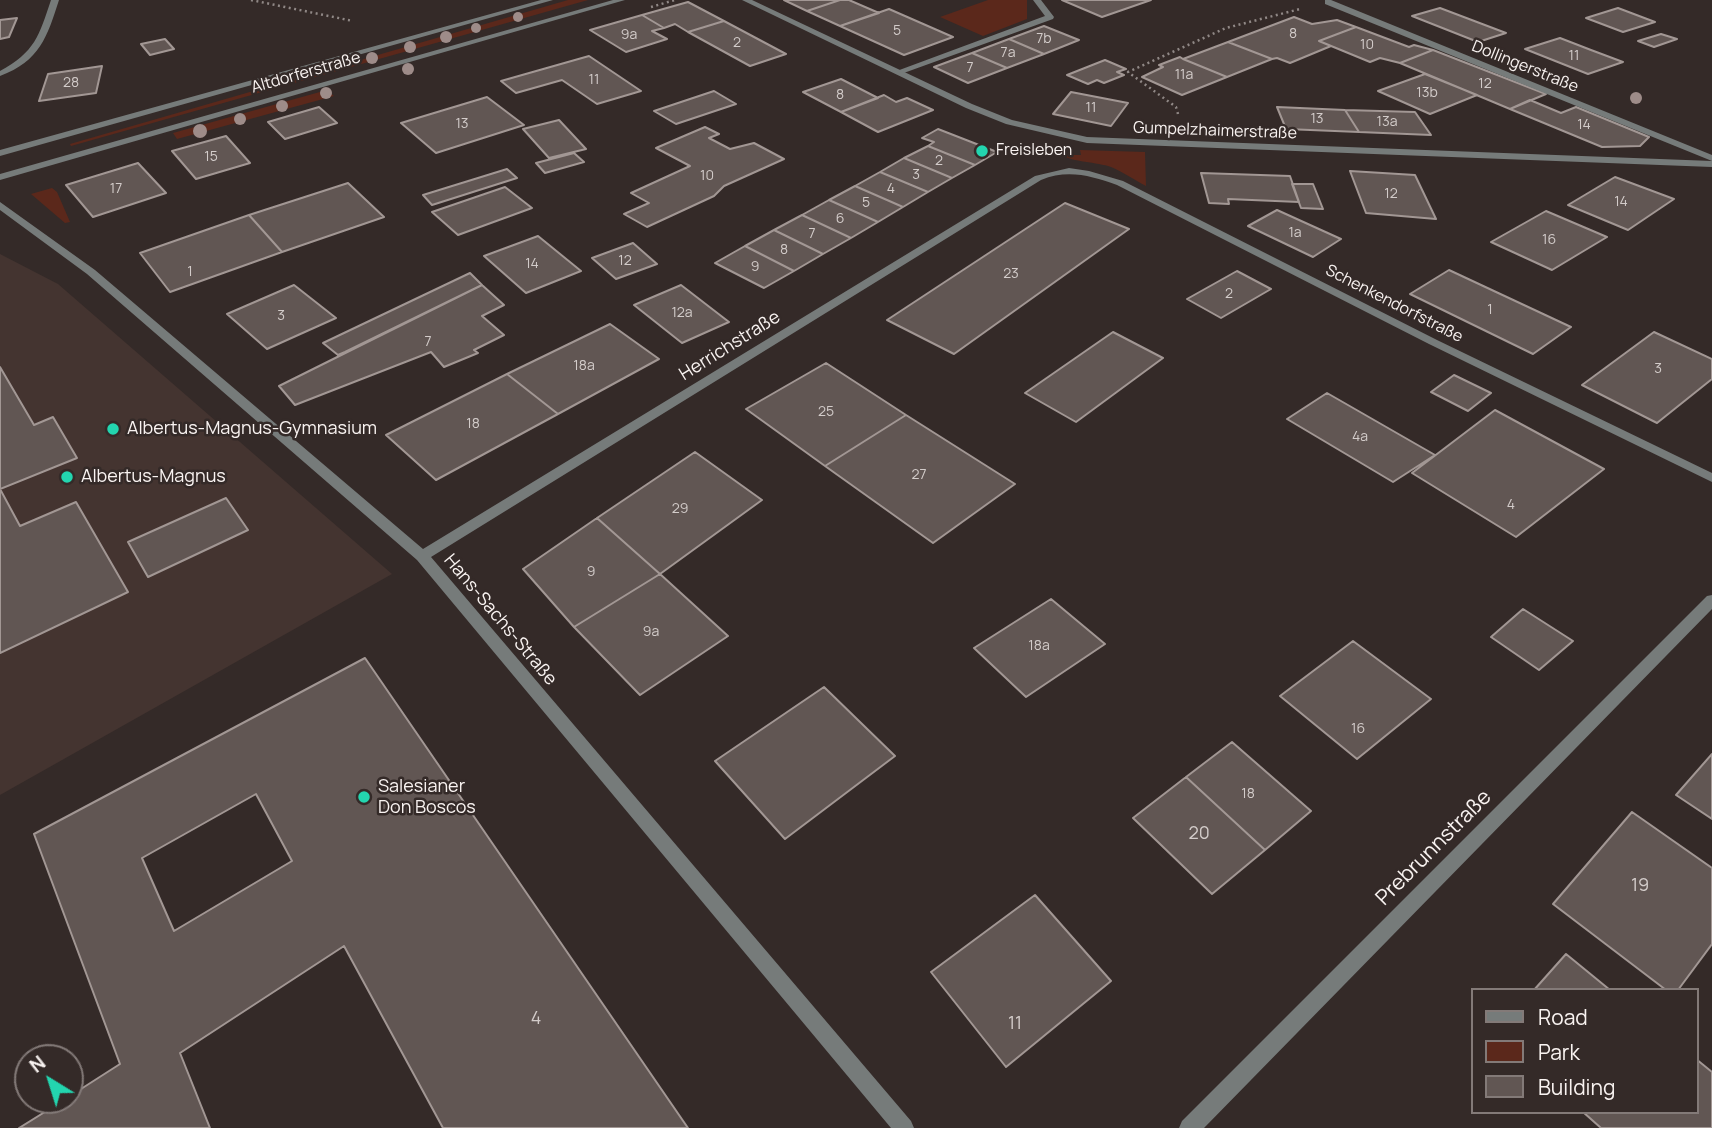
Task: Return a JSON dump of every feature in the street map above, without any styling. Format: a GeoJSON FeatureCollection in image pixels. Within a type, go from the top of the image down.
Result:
{"type":"FeatureCollection","features":[{"type":"Feature","properties":{"kind":"street"},"geometry":{"type":"LineString","coordinates":[[0,74],[30,57],[39,46],[55,0]]}},
{"type":"Feature","properties":{"kind":"street","name":"Altdorferstraße"},"geometry":{"type":"LineString","coordinates":[[0,153],[549,0]]}},
{"type":"Feature","properties":{"kind":"street","name":"Altdorferstraße"},"geometry":{"type":"LineString","coordinates":[[0,177],[621,0]]}},
{"type":"Feature","properties":{"kind":"street","name":"Gumpelzhaimerstraße"},"geometry":{"type":"LineString","coordinates":[[746,0],[979,110],[1054,135],[1087,140],[1712,164]]}},
{"type":"Feature","properties":{"kind":"street"},"geometry":{"type":"LineString","coordinates":[[898,72],[1050,17],[1037,0]]}},
{"type":"Feature","properties":{"kind":"street","name":"Dollingerstraße"},"geometry":{"type":"LineString","coordinates":[[1328,2],[1712,158]]}},
{"type":"Feature","properties":{"kind":"street","name":"Schenkendorfstraße"},"geometry":{"type":"LineString","coordinates":[[1059,170],[1078,170],[1120,183],[1433,342],[1712,478]]}},
{"type":"Feature","properties":{"kind":"street","name":"Herrichstraße"},"geometry":{"type":"LineString","coordinates":[[422,556],[1038,177],[1059,170]]}},
{"type":"Feature","properties":{"kind":"street","name":"Hans-Sachs-Straße"},"geometry":{"type":"LineString","coordinates":[[0,205],[91,272],[422,556],[904,1128]]}},
{"type":"Feature","properties":{"kind":"street","name":"Prebrunnstraße"},"geometry":{"type":"LineString","coordinates":[[1189,1128],[1712,600]]}},
{"type":"Feature","properties":{"kind":"path"},"geometry":{"type":"LineString","coordinates":[[251,0],[356,22]]}},
{"type":"Feature","properties":{"kind":"path"},"geometry":{"type":"LineString","coordinates":[[1185,144],[1176,107],[1128,72],[1226,28],[1328,2]]}},
{"type":"Feature","properties":{"kind":"shaded area","name":"Albertus-Magnus-Gymnasium"},"geometry":{"type":"Polygon","coordinates":[[[0,254],[58,284],[392,574],[0,795],[0,254]]]}},
{"type":"Feature","properties":{"kind":"green space"},"geometry":{"type":"Polygon","coordinates":[[[568,0],[588,0],[71,146],[70,144],[568,0]]]}},
{"type":"Feature","properties":{"kind":"green space"},"geometry":{"type":"Polygon","coordinates":[[[988,0],[1027,0],[1027,19],[983,36],[940,17],[988,0]]]}},
{"type":"Feature","properties":{"kind":"green space"},"geometry":{"type":"Polygon","coordinates":[[[327,90],[334,96],[177,139],[173,133],[327,90]]]}},
{"type":"Feature","properties":{"kind":"green space"},"geometry":{"type":"Polygon","coordinates":[[[1080,150],[1145,152],[1146,186],[1111,167],[1062,155],[1081,155],[1080,150]]]}},
{"type":"Feature","properties":{"kind":"green space"},"geometry":{"type":"Polygon","coordinates":[[[52,188],[57,192],[70,222],[65,223],[31,194],[52,188]]]}},
{"type":"Feature","properties":{"kind":"building"},"geometry":{"type":"Polygon","coordinates":[[[784,0],[840,0],[807,11],[784,0]]]}},
{"type":"Feature","properties":{"kind":"building"},"geometry":{"type":"Polygon","coordinates":[[[840,0],[849,0],[879,13],[840,26],[807,11],[840,0]]]}},
{"type":"Feature","properties":{"kind":"building"},"geometry":{"type":"Polygon","coordinates":[[[1062,0],[1151,0],[1102,17],[1062,0]]]}},
{"type":"Feature","properties":{"kind":"building"},"geometry":{"type":"Polygon","coordinates":[[[688,2],[724,21],[688,32],[675,24],[664,28],[642,15],[688,2]]]}},
{"type":"Feature","properties":{"kind":"building"},"geometry":{"type":"Polygon","coordinates":[[[1440,8],[1506,33],[1478,42],[1412,16],[1440,8]]]}},
{"type":"Feature","properties":{"kind":"building"},"geometry":{"type":"Polygon","coordinates":[[[1618,8],[1655,22],[1623,32],[1586,18],[1618,8]]]}},
{"type":"Feature","properties":{"kind":"building"},"geometry":{"type":"Polygon","coordinates":[[[889,9],[953,37],[904,55],[840,26],[889,9]]]}},
{"type":"Feature","properties":{"kind":"building"},"geometry":{"type":"Polygon","coordinates":[[[642,15],[664,28],[652,31],[667,39],[626,52],[590,30],[642,15]]]}},
{"type":"Feature","properties":{"kind":"building"},"geometry":{"type":"Polygon","coordinates":[[[1294,17],[1312,24],[1337,20],[1356,27],[1319,41],[1331,46],[1290,63],[1228,42],[1294,17]]]}},
{"type":"Feature","properties":{"kind":"building"},"geometry":{"type":"Polygon","coordinates":[[[17,18],[9,37],[0,39],[0,20],[17,18]]]}},
{"type":"Feature","properties":{"kind":"building"},"geometry":{"type":"Polygon","coordinates":[[[724,21],[786,54],[750,66],[688,32],[724,21]]]}},
{"type":"Feature","properties":{"kind":"building"},"geometry":{"type":"Polygon","coordinates":[[[1044,26],[1079,40],[1044,54],[1009,39],[1044,26]]]}},
{"type":"Feature","properties":{"kind":"building"},"geometry":{"type":"Polygon","coordinates":[[[1356,27],[1409,47],[1414,45],[1433,50],[1400,63],[1380,58],[1370,62],[1319,41],[1356,27]]]}},
{"type":"Feature","properties":{"kind":"building"},"geometry":{"type":"Polygon","coordinates":[[[1661,34],[1677,39],[1654,47],[1638,41],[1661,34]]]}},
{"type":"Feature","properties":{"kind":"building"},"geometry":{"type":"Polygon","coordinates":[[[1560,38],[1623,62],[1588,74],[1525,49],[1560,38]]]}},
{"type":"Feature","properties":{"kind":"building"},"geometry":{"type":"Polygon","coordinates":[[[165,39],[174,49],[150,55],[141,44],[165,39]]]}},
{"type":"Feature","properties":{"kind":"building"},"geometry":{"type":"Polygon","coordinates":[[[1009,39],[1044,54],[1007,68],[972,53],[1009,39]]]}},
{"type":"Feature","properties":{"kind":"building"},"geometry":{"type":"Polygon","coordinates":[[[1228,42],[1272,59],[1227,77],[1183,59],[1228,42]]]}},
{"type":"Feature","properties":{"kind":"building"},"geometry":{"type":"Polygon","coordinates":[[[1433,50],[1546,94],[1510,109],[1400,63],[1433,50]]]}},
{"type":"Feature","properties":{"kind":"building"},"geometry":{"type":"Polygon","coordinates":[[[972,53],[1007,68],[968,83],[934,67],[972,53]]]}},
{"type":"Feature","properties":{"kind":"building"},"geometry":{"type":"Polygon","coordinates":[[[589,56],[641,91],[597,104],[562,80],[516,93],[501,81],[589,56]]]}},
{"type":"Feature","properties":{"kind":"building"},"geometry":{"type":"Polygon","coordinates":[[[1180,57],[1227,77],[1182,95],[1142,77],[1163,67],[1159,65],[1180,57]]]}},
{"type":"Feature","properties":{"kind":"building"},"geometry":{"type":"Polygon","coordinates":[[[1105,60],[1126,69],[1117,72],[1124,75],[1104,83],[1097,80],[1088,84],[1067,75],[1105,60]]]}},
{"type":"Feature","properties":{"kind":"building"},"geometry":{"type":"Polygon","coordinates":[[[102,66],[96,93],[39,101],[48,74],[102,66]]]}},
{"type":"Feature","properties":{"kind":"building"},"geometry":{"type":"Polygon","coordinates":[[[1425,74],[1477,95],[1430,114],[1378,91],[1425,74]]]}},
{"type":"Feature","properties":{"kind":"building"},"geometry":{"type":"Polygon","coordinates":[[[841,79],[878,98],[841,112],[803,92],[841,79]]]}},
{"type":"Feature","properties":{"kind":"building"},"geometry":{"type":"Polygon","coordinates":[[[714,91],[736,104],[676,124],[654,111],[714,91]]]}},
{"type":"Feature","properties":{"kind":"building"},"geometry":{"type":"Polygon","coordinates":[[[1071,92],[1128,103],[1111,126],[1053,114],[1071,92]]]}},
{"type":"Feature","properties":{"kind":"building"},"geometry":{"type":"Polygon","coordinates":[[[884,95],[896,102],[907,98],[933,110],[878,132],[841,112],[884,95]]]}},
{"type":"Feature","properties":{"kind":"building"},"geometry":{"type":"Polygon","coordinates":[[[487,97],[524,125],[436,153],[401,123],[487,97]]]}},
{"type":"Feature","properties":{"kind":"building"},"geometry":{"type":"Polygon","coordinates":[[[1530,100],[1561,113],[1576,107],[1649,137],[1640,146],[1602,147],[1510,109],[1530,100]]]}},
{"type":"Feature","properties":{"kind":"building"},"geometry":{"type":"Polygon","coordinates":[[[319,107],[337,123],[285,139],[268,122],[319,107]]]}},
{"type":"Feature","properties":{"kind":"building"},"geometry":{"type":"Polygon","coordinates":[[[1277,107],[1345,110],[1359,132],[1286,129],[1277,107]]]}},
{"type":"Feature","properties":{"kind":"building"},"geometry":{"type":"Polygon","coordinates":[[[1345,110],[1415,112],[1431,135],[1359,132],[1345,110]]]}},
{"type":"Feature","properties":{"kind":"building"},"geometry":{"type":"Polygon","coordinates":[[[559,120],[586,149],[549,158],[523,129],[559,120]]]}},
{"type":"Feature","properties":{"kind":"building"},"geometry":{"type":"Polygon","coordinates":[[[705,127],[719,134],[709,138],[730,149],[754,143],[784,159],[724,186],[714,196],[647,227],[624,214],[649,203],[631,193],[690,166],[656,148],[705,127]]]}},
{"type":"Feature","properties":{"kind":"building"},"geometry":{"type":"Polygon","coordinates":[[[938,129],[997,152],[975,165],[928,146],[934,142],[922,138],[938,129]]]}},
{"type":"Feature","properties":{"kind":"building"},"geometry":{"type":"Polygon","coordinates":[[[226,136],[250,163],[196,179],[172,151],[226,136]]]}},
{"type":"Feature","properties":{"kind":"building"},"geometry":{"type":"Polygon","coordinates":[[[928,146],[975,165],[952,178],[904,158],[928,146]]]}},
{"type":"Feature","properties":{"kind":"building"},"geometry":{"type":"Polygon","coordinates":[[[574,153],[584,162],[545,173],[536,163],[574,153]]]}},
{"type":"Feature","properties":{"kind":"building"},"geometry":{"type":"Polygon","coordinates":[[[904,158],[952,178],[928,192],[880,172],[904,158]]]}},
{"type":"Feature","properties":{"kind":"building"},"geometry":{"type":"Polygon","coordinates":[[[138,163],[166,193],[93,217],[66,185],[138,163]]]}},
{"type":"Feature","properties":{"kind":"building"},"geometry":{"type":"Polygon","coordinates":[[[507,169],[517,178],[432,205],[423,195],[507,169]]]}},
{"type":"Feature","properties":{"kind":"building"},"geometry":{"type":"Polygon","coordinates":[[[1350,171],[1415,175],[1436,219],[1366,213],[1350,171]]]}},
{"type":"Feature","properties":{"kind":"building"},"geometry":{"type":"Polygon","coordinates":[[[880,172],[928,192],[903,207],[855,186],[880,172]]]}},
{"type":"Feature","properties":{"kind":"building"},"geometry":{"type":"Polygon","coordinates":[[[1201,173],[1290,176],[1299,202],[1228,199],[1229,204],[1209,203],[1201,173]]]}},
{"type":"Feature","properties":{"kind":"building"},"geometry":{"type":"Polygon","coordinates":[[[1615,177],[1674,199],[1628,230],[1568,205],[1615,177]]]}},
{"type":"Feature","properties":{"kind":"building"},"geometry":{"type":"Polygon","coordinates":[[[348,183],[384,217],[282,252],[249,215],[348,183]]]}},
{"type":"Feature","properties":{"kind":"building"},"geometry":{"type":"Polygon","coordinates":[[[1292,184],[1313,184],[1323,209],[1301,208],[1292,184]]]}},
{"type":"Feature","properties":{"kind":"building"},"geometry":{"type":"Polygon","coordinates":[[[855,186],[903,207],[878,222],[829,200],[855,186]]]}},
{"type":"Feature","properties":{"kind":"building"},"geometry":{"type":"Polygon","coordinates":[[[505,187],[532,208],[458,235],[432,212],[505,187]]]}},
{"type":"Feature","properties":{"kind":"building"},"geometry":{"type":"Polygon","coordinates":[[[829,200],[878,222],[851,238],[802,215],[829,200]]]}},
{"type":"Feature","properties":{"kind":"building"},"geometry":{"type":"Polygon","coordinates":[[[1065,203],[1129,229],[954,354],[887,320],[1065,203]]]}},
{"type":"Feature","properties":{"kind":"building"},"geometry":{"type":"Polygon","coordinates":[[[1277,210],[1341,239],[1313,257],[1248,226],[1277,210]]]}},
{"type":"Feature","properties":{"kind":"building"},"geometry":{"type":"Polygon","coordinates":[[[1546,211],[1607,237],[1552,270],[1491,242],[1546,211]]]}},
{"type":"Feature","properties":{"kind":"building"},"geometry":{"type":"Polygon","coordinates":[[[249,215],[282,252],[170,292],[140,253],[249,215]]]}},
{"type":"Feature","properties":{"kind":"building"},"geometry":{"type":"Polygon","coordinates":[[[802,215],[851,238],[823,254],[774,230],[802,215]]]}},
{"type":"Feature","properties":{"kind":"building"},"geometry":{"type":"Polygon","coordinates":[[[774,230],[823,254],[794,271],[745,246],[774,230]]]}},
{"type":"Feature","properties":{"kind":"building"},"geometry":{"type":"Polygon","coordinates":[[[538,236],[581,271],[526,293],[484,256],[538,236]]]}},
{"type":"Feature","properties":{"kind":"building"},"geometry":{"type":"Polygon","coordinates":[[[633,243],[657,264],[616,279],[592,258],[633,243]]]}},
{"type":"Feature","properties":{"kind":"building"},"geometry":{"type":"Polygon","coordinates":[[[745,246],[794,271],[764,288],[715,263],[745,246]]]}},
{"type":"Feature","properties":{"kind":"building"},"geometry":{"type":"Polygon","coordinates":[[[1449,270],[1571,327],[1533,354],[1410,294],[1449,270]]]}},
{"type":"Feature","properties":{"kind":"building"},"geometry":{"type":"Polygon","coordinates":[[[1237,271],[1271,289],[1221,318],[1187,299],[1237,271]]]}},
{"type":"Feature","properties":{"kind":"building"},"geometry":{"type":"Polygon","coordinates":[[[470,273],[482,285],[345,352],[338,355],[323,343],[470,273]]]}},
{"type":"Feature","properties":{"kind":"building"},"geometry":{"type":"Polygon","coordinates":[[[294,285],[336,318],[267,349],[227,314],[294,285]]]}},
{"type":"Feature","properties":{"kind":"building"},"geometry":{"type":"Polygon","coordinates":[[[482,285],[504,305],[482,316],[504,335],[474,350],[478,353],[444,367],[431,352],[295,405],[279,386],[482,285]]]}},
{"type":"Feature","properties":{"kind":"building"},"geometry":{"type":"Polygon","coordinates":[[[681,285],[729,322],[682,343],[634,305],[681,285]]]}},
{"type":"Feature","properties":{"kind":"building"},"geometry":{"type":"Polygon","coordinates":[[[610,324],[659,359],[558,414],[507,374],[610,324]]]}},
{"type":"Feature","properties":{"kind":"building"},"geometry":{"type":"Polygon","coordinates":[[[1113,332],[1163,358],[1076,422],[1025,393],[1113,332]]]}},
{"type":"Feature","properties":{"kind":"building"},"geometry":{"type":"Polygon","coordinates":[[[1654,332],[1712,359],[1712,379],[1657,423],[1582,385],[1654,332]]]}},
{"type":"Feature","properties":{"kind":"building"},"geometry":{"type":"Polygon","coordinates":[[[826,363],[906,415],[825,466],[746,409],[826,363]]]}},
{"type":"Feature","properties":{"kind":"building"},"geometry":{"type":"Polygon","coordinates":[[[0,367],[34,425],[53,417],[77,458],[0,489],[0,367]]]}},
{"type":"Feature","properties":{"kind":"building"},"geometry":{"type":"Polygon","coordinates":[[[507,374],[558,414],[436,480],[386,435],[507,374]]]}},
{"type":"Feature","properties":{"kind":"building"},"geometry":{"type":"Polygon","coordinates":[[[1454,375],[1491,393],[1468,411],[1431,392],[1454,375]]]}},
{"type":"Feature","properties":{"kind":"building"},"geometry":{"type":"Polygon","coordinates":[[[1327,393],[1435,455],[1393,482],[1287,419],[1327,393]]]}},
{"type":"Feature","properties":{"kind":"building"},"geometry":{"type":"Polygon","coordinates":[[[1495,410],[1604,469],[1516,537],[1412,473],[1495,410]]]}},
{"type":"Feature","properties":{"kind":"building"},"geometry":{"type":"Polygon","coordinates":[[[906,415],[1015,484],[933,543],[825,466],[906,415]]]}},
{"type":"Feature","properties":{"kind":"building"},"geometry":{"type":"Polygon","coordinates":[[[695,452],[762,500],[660,574],[597,518],[695,452]]]}},
{"type":"Feature","properties":{"kind":"building"},"geometry":{"type":"Polygon","coordinates":[[[0,489],[20,526],[76,502],[128,592],[0,653],[0,489]]]}},
{"type":"Feature","properties":{"kind":"building"},"geometry":{"type":"Polygon","coordinates":[[[226,498],[248,530],[148,577],[128,542],[226,498]]]}},
{"type":"Feature","properties":{"kind":"building"},"geometry":{"type":"Polygon","coordinates":[[[597,518],[660,574],[574,627],[523,569],[597,518]]]}},
{"type":"Feature","properties":{"kind":"building"},"geometry":{"type":"Polygon","coordinates":[[[660,574],[728,636],[640,695],[574,627],[660,574]]]}},
{"type":"Feature","properties":{"kind":"building"},"geometry":{"type":"Polygon","coordinates":[[[1051,599],[1105,644],[1026,697],[974,648],[1051,599]]]}},
{"type":"Feature","properties":{"kind":"building"},"geometry":{"type":"Polygon","coordinates":[[[1523,609],[1573,641],[1539,670],[1491,637],[1523,609]]]}},
{"type":"Feature","properties":{"kind":"building"},"geometry":{"type":"Polygon","coordinates":[[[1353,641],[1431,699],[1357,759],[1280,696],[1353,641]]]}},
{"type":"Feature","properties":{"kind":"building"},"geometry":{"type":"Polygon","coordinates":[[[365,658],[688,1128],[443,1128],[344,946],[180,1053],[210,1128],[19,1128],[42,1114],[84,1114],[84,1087],[120,1064],[34,834],[365,658]],[[256,794],[142,858],[174,931],[292,861],[256,794]]]}},
{"type":"Feature","properties":{"kind":"building"},"geometry":{"type":"Polygon","coordinates":[[[824,687],[895,756],[785,839],[715,761],[824,687]]]}},
{"type":"Feature","properties":{"kind":"building"},"geometry":{"type":"Polygon","coordinates":[[[1232,742],[1311,811],[1265,850],[1186,777],[1232,742]]]}},
{"type":"Feature","properties":{"kind":"building"},"geometry":{"type":"Polygon","coordinates":[[[1712,754],[1712,819],[1676,795],[1712,754]]]}},
{"type":"Feature","properties":{"kind":"building"},"geometry":{"type":"Polygon","coordinates":[[[1186,777],[1265,850],[1212,894],[1133,818],[1186,777]]]}},
{"type":"Feature","properties":{"kind":"building"},"geometry":{"type":"Polygon","coordinates":[[[1632,812],[1712,868],[1712,944],[1679,988],[1663,988],[1553,904],[1632,812]]]}},
{"type":"Feature","properties":{"kind":"building"},"geometry":{"type":"Polygon","coordinates":[[[1035,895],[1111,981],[1006,1067],[931,972],[1035,895]]]}},
{"type":"Feature","properties":{"kind":"building"},"geometry":{"type":"Polygon","coordinates":[[[1566,954],[1608,988],[1536,988],[1566,954]]]}},
{"type":"Feature","properties":{"kind":"building"},"geometry":{"type":"Polygon","coordinates":[[[1698,1061],[1712,1072],[1712,1128],[1601,1128],[1585,1114],[1698,1114],[1698,1061]]]}},
{"type":"Feature","properties":{"kind":"place","name":"Freisleben"},"geometry":{"type":"Point","coordinates":[982,151]}},
{"type":"Feature","properties":{"kind":"place","name":"Albertus-Magnus-Gymnasium"},"geometry":{"type":"Point","coordinates":[113,429]}},
{"type":"Feature","properties":{"kind":"place","name":"Albertus-Magnus"},"geometry":{"type":"Point","coordinates":[67,477]}},
{"type":"Feature","properties":{"kind":"place","name":"Salesianer Don Boscos"},"geometry":{"type":"Point","coordinates":[364,797]}}]}
